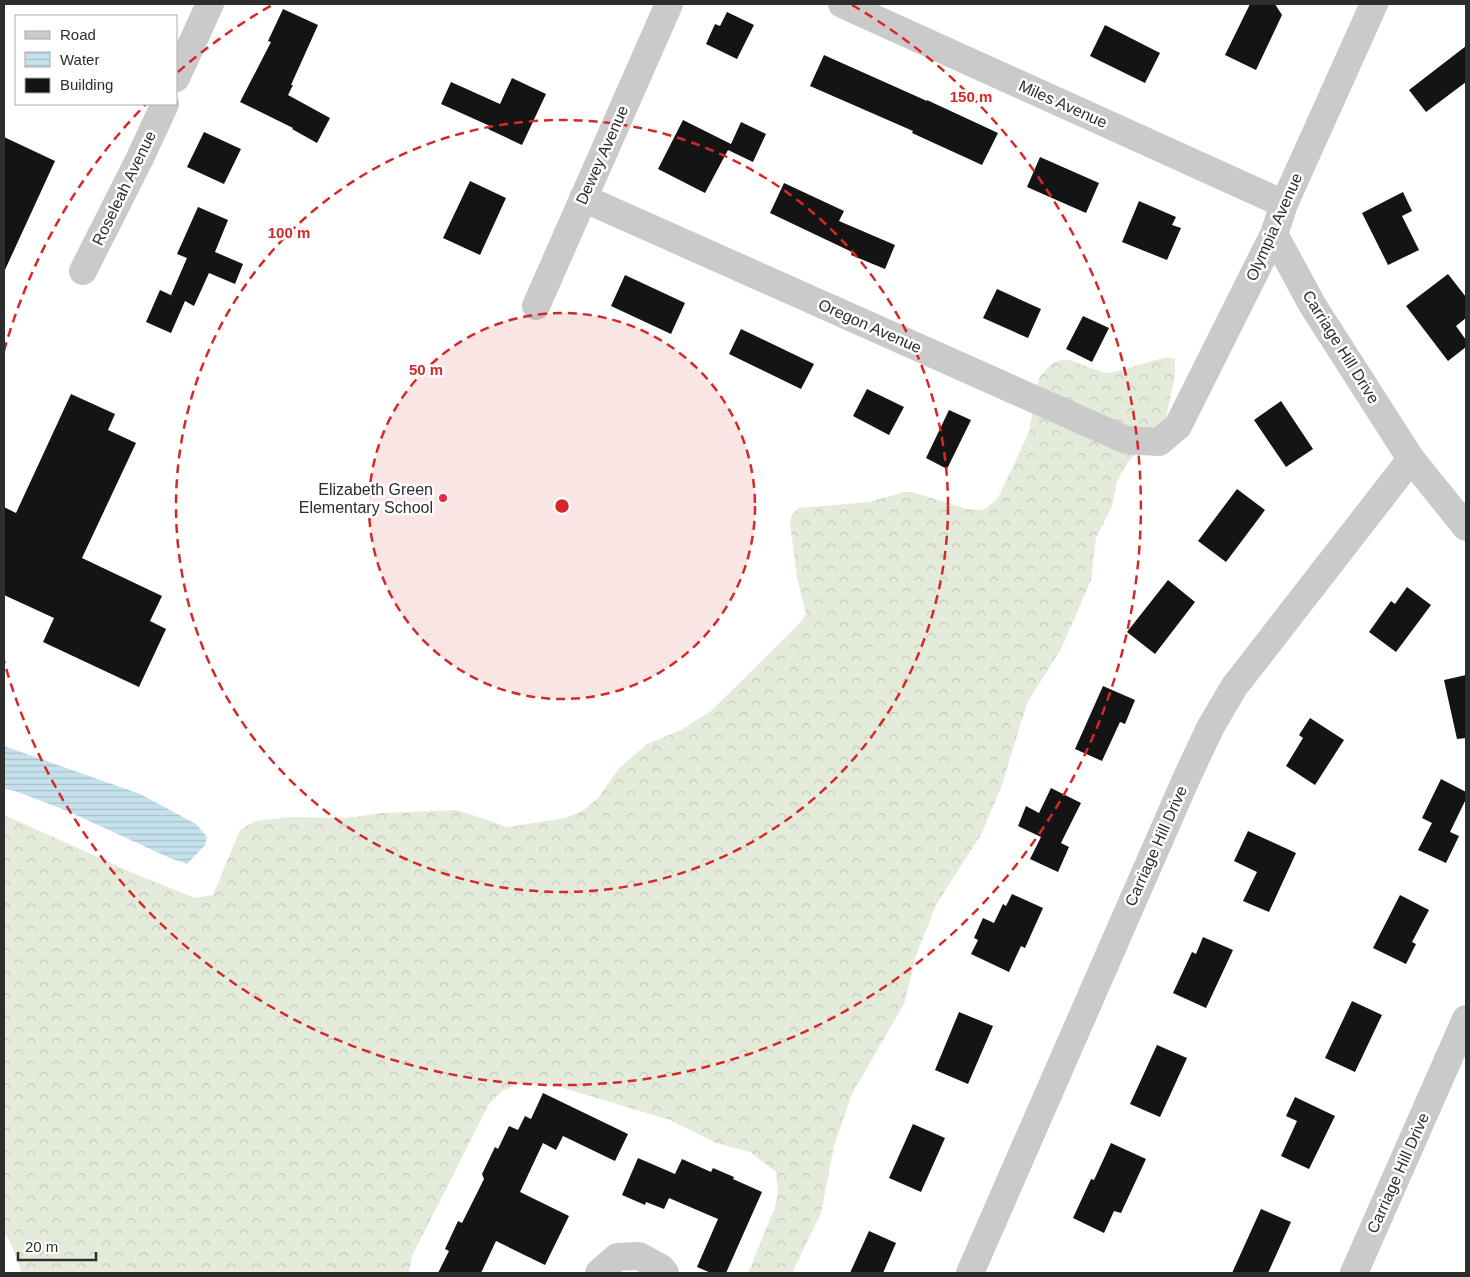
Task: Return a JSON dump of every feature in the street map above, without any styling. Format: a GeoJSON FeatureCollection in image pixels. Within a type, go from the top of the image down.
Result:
{"type":"FeatureCollection","features":[{"type":"Feature","properties":{"kind":"street"},"geometry":{"type":"LineString","coordinates":[[178,74],[210,4]]}},
{"type":"Feature","properties":{"kind":"street","name":"Dewey Avenue"},"geometry":{"type":"LineString","coordinates":[[536,306],[669,4]]}},
{"type":"Feature","properties":{"kind":"street","name":"Miles Avenue"},"geometry":{"type":"LineString","coordinates":[[842,4],[1284,204]]}},
{"type":"Feature","properties":{"kind":"street","name":"Olympia Avenue"},"geometry":{"type":"LineString","coordinates":[[1160,442],[1178,426],[1274,234],[1284,204],[1374,4]]}},
{"type":"Feature","properties":{"kind":"street","name":"Roseleah Avenue"},"geometry":{"type":"LineString","coordinates":[[82,271],[140,158],[164,105]]}},
{"type":"Feature","properties":{"kind":"street","name":"Oregon Avenue"},"geometry":{"type":"LineString","coordinates":[[583,198],[1126,440],[1160,442]]}},
{"type":"Feature","properties":{"kind":"street","name":"Carriage Hill Drive"},"geometry":{"type":"LineString","coordinates":[[1274,234],[1313,306],[1411,459],[1466,527]]}},
{"type":"Feature","properties":{"kind":"street","name":"Carriage Hill Drive"},"geometry":{"type":"LineString","coordinates":[[970,1273],[1182,786],[1210,728],[1234,687],[1411,459]]}},
{"type":"Feature","properties":{"kind":"street","name":"Carriage Hill Drive"},"geometry":{"type":"LineString","coordinates":[[1354,1273],[1466,1019]]}},
{"type":"Feature","properties":{"kind":"street"},"geometry":{"type":"LineString","coordinates":[[599,1273],[617,1257],[639,1256],[661,1268],[665,1273]]}},
{"type":"Feature","properties":{"kind":"green space"},"geometry":{"type":"Polygon","coordinates":[[[1167,357],[1175,359],[1175,376],[1163,426],[1130,460],[1117,481],[1112,507],[1096,537],[1091,580],[1061,649],[1027,703],[1002,785],[982,833],[936,905],[917,953],[904,1004],[852,1094],[834,1146],[821,1213],[792,1273],[748,1273],[775,1207],[778,1190],[776,1172],[750,1152],[716,1143],[670,1120],[550,1084],[516,1084],[501,1092],[489,1104],[412,1256],[409,1273],[22,1273],[12,1246],[4,1232],[4,815],[140,876],[195,898],[213,895],[240,830],[255,821],[291,817],[346,818],[382,813],[457,810],[508,827],[565,818],[584,810],[598,798],[619,768],[647,744],[681,730],[711,711],[801,622],[806,614],[797,578],[790,523],[792,514],[799,508],[869,502],[904,492],[913,492],[966,509],[984,510],[998,498],[1029,432],[1039,378],[1051,364],[1060,360],[1069,360],[1110,373],[1167,357]]]}},
{"type":"Feature","properties":{"kind":"water"},"geometry":{"type":"Polygon","coordinates":[[[4,746],[140,794],[196,824],[207,837],[205,845],[187,864],[65,810],[15,791],[4,789],[4,746]]]}},
{"type":"Feature","properties":{"kind":"building"},"geometry":{"type":"Polygon","coordinates":[[[1250,4],[1275,4],[1282,15],[1256,70],[1225,55],[1250,4]]]}},
{"type":"Feature","properties":{"kind":"building"},"geometry":{"type":"Polygon","coordinates":[[[283,9],[318,25],[288,95],[330,118],[317,143],[293,128],[240,102],[271,42],[268,41],[283,9]]]}},
{"type":"Feature","properties":{"kind":"building"},"geometry":{"type":"Polygon","coordinates":[[[727,12],[754,25],[737,59],[706,44],[715,24],[720,26],[727,12]]]}},
{"type":"Feature","properties":{"kind":"building"},"geometry":{"type":"Polygon","coordinates":[[[1105,25],[1160,53],[1145,83],[1090,56],[1105,25]]]}},
{"type":"Feature","properties":{"kind":"building"},"geometry":{"type":"Polygon","coordinates":[[[1466,46],[1466,82],[1426,112],[1409,90],[1466,46]]]}},
{"type":"Feature","properties":{"kind":"building"},"geometry":{"type":"Polygon","coordinates":[[[824,55],[998,133],[982,165],[912,133],[913,131],[810,86],[824,55]]]}},
{"type":"Feature","properties":{"kind":"building"},"geometry":{"type":"Polygon","coordinates":[[[512,78],[546,94],[522,145],[488,129],[490,126],[441,104],[451,82],[500,104],[512,78]]]}},
{"type":"Feature","properties":{"kind":"building"},"geometry":{"type":"Polygon","coordinates":[[[683,120],[731,144],[741,122],[766,134],[753,162],[728,150],[705,193],[658,169],[683,120]]]}},
{"type":"Feature","properties":{"kind":"building"},"geometry":{"type":"Polygon","coordinates":[[[204,132],[241,149],[224,184],[187,167],[204,132]]]}},
{"type":"Feature","properties":{"kind":"building"},"geometry":{"type":"Polygon","coordinates":[[[4,137],[55,161],[4,272],[4,137]]]}},
{"type":"Feature","properties":{"kind":"building"},"geometry":{"type":"Polygon","coordinates":[[[1040,157],[1099,183],[1086,213],[1027,187],[1040,157]]]}},
{"type":"Feature","properties":{"kind":"building"},"geometry":{"type":"Polygon","coordinates":[[[470,181],[506,198],[480,255],[443,238],[470,181]]]}},
{"type":"Feature","properties":{"kind":"building"},"geometry":{"type":"Polygon","coordinates":[[[784,183],[844,211],[839,221],[895,245],[885,269],[851,255],[852,252],[770,213],[784,183]]]}},
{"type":"Feature","properties":{"kind":"building"},"geometry":{"type":"Polygon","coordinates":[[[1403,192],[1412,211],[1402,216],[1419,250],[1388,265],[1362,213],[1403,192]]]}},
{"type":"Feature","properties":{"kind":"building"},"geometry":{"type":"Polygon","coordinates":[[[1139,201],[1176,217],[1172,225],[1181,228],[1167,260],[1122,242],[1139,201]]]}},
{"type":"Feature","properties":{"kind":"building"},"geometry":{"type":"Polygon","coordinates":[[[198,207],[228,220],[215,252],[243,264],[235,284],[209,273],[194,306],[185,301],[171,333],[146,322],[160,290],[177,298],[171,295],[187,258],[177,254],[198,207]]]}},
{"type":"Feature","properties":{"kind":"building"},"geometry":{"type":"Polygon","coordinates":[[[1448,274],[1466,297],[1466,318],[1456,326],[1466,340],[1466,347],[1448,361],[1406,306],[1448,274]]]}},
{"type":"Feature","properties":{"kind":"building"},"geometry":{"type":"Polygon","coordinates":[[[625,275],[685,303],[671,334],[611,306],[625,275]]]}},
{"type":"Feature","properties":{"kind":"building"},"geometry":{"type":"Polygon","coordinates":[[[997,289],[1041,309],[1028,338],[983,318],[997,289]]]}},
{"type":"Feature","properties":{"kind":"building"},"geometry":{"type":"Polygon","coordinates":[[[1083,316],[1109,328],[1092,362],[1066,349],[1083,316]]]}},
{"type":"Feature","properties":{"kind":"building"},"geometry":{"type":"Polygon","coordinates":[[[741,329],[814,364],[801,389],[729,354],[741,329]]]}},
{"type":"Feature","properties":{"kind":"building"},"geometry":{"type":"Polygon","coordinates":[[[867,389],[904,407],[889,435],[853,416],[867,389]]]}},
{"type":"Feature","properties":{"kind":"building"},"geometry":{"type":"Polygon","coordinates":[[[71,394],[115,414],[108,430],[136,443],[82,558],[162,596],[150,621],[166,629],[139,687],[43,642],[54,618],[4,595],[4,507],[16,513],[71,394]]]}},
{"type":"Feature","properties":{"kind":"building"},"geometry":{"type":"Polygon","coordinates":[[[1281,401],[1313,449],[1286,467],[1254,420],[1281,401]]]}},
{"type":"Feature","properties":{"kind":"building"},"geometry":{"type":"Polygon","coordinates":[[[949,410],[971,420],[947,469],[926,458],[949,410]]]}},
{"type":"Feature","properties":{"kind":"building"},"geometry":{"type":"Polygon","coordinates":[[[1237,489],[1265,510],[1226,562],[1198,541],[1237,489]]]}},
{"type":"Feature","properties":{"kind":"building"},"geometry":{"type":"Polygon","coordinates":[[[1168,580],[1195,602],[1155,654],[1127,632],[1168,580]]]}},
{"type":"Feature","properties":{"kind":"building"},"geometry":{"type":"Polygon","coordinates":[[[1407,587],[1431,605],[1396,652],[1369,632],[1391,601],[1395,604],[1407,587]]]}},
{"type":"Feature","properties":{"kind":"building"},"geometry":{"type":"Polygon","coordinates":[[[1466,675],[1466,738],[1457,739],[1444,680],[1466,675]]]}},
{"type":"Feature","properties":{"kind":"building"},"geometry":{"type":"Polygon","coordinates":[[[1103,686],[1135,700],[1125,724],[1120,722],[1102,761],[1075,749],[1103,686]]]}},
{"type":"Feature","properties":{"kind":"building"},"geometry":{"type":"Polygon","coordinates":[[[1310,718],[1344,740],[1315,785],[1286,766],[1303,738],[1299,735],[1310,718]]]}},
{"type":"Feature","properties":{"kind":"building"},"geometry":{"type":"Polygon","coordinates":[[[1441,779],[1466,792],[1466,799],[1450,832],[1459,836],[1446,863],[1418,850],[1432,823],[1422,818],[1441,779]]]}},
{"type":"Feature","properties":{"kind":"building"},"geometry":{"type":"Polygon","coordinates":[[[1051,788],[1081,803],[1061,843],[1069,847],[1058,872],[1030,859],[1041,837],[1018,826],[1026,806],[1039,813],[1051,788]]]}},
{"type":"Feature","properties":{"kind":"building"},"geometry":{"type":"Polygon","coordinates":[[[1248,831],[1296,853],[1269,912],[1243,901],[1257,872],[1234,861],[1248,831]]]}},
{"type":"Feature","properties":{"kind":"building"},"geometry":{"type":"Polygon","coordinates":[[[1012,894],[1043,908],[1025,948],[1021,946],[1009,972],[971,954],[978,940],[974,938],[983,918],[994,923],[1003,904],[1006,906],[1012,894]]]}},
{"type":"Feature","properties":{"kind":"building"},"geometry":{"type":"Polygon","coordinates":[[[1400,895],[1429,910],[1412,942],[1416,944],[1406,964],[1373,948],[1400,895]]]}},
{"type":"Feature","properties":{"kind":"building"},"geometry":{"type":"Polygon","coordinates":[[[1203,937],[1233,950],[1206,1008],[1173,993],[1192,952],[1196,954],[1203,937]]]}},
{"type":"Feature","properties":{"kind":"building"},"geometry":{"type":"Polygon","coordinates":[[[1352,1001],[1382,1015],[1355,1072],[1325,1058],[1352,1001]]]}},
{"type":"Feature","properties":{"kind":"building"},"geometry":{"type":"Polygon","coordinates":[[[959,1012],[993,1026],[968,1084],[935,1070],[959,1012]]]}},
{"type":"Feature","properties":{"kind":"building"},"geometry":{"type":"Polygon","coordinates":[[[1157,1045],[1187,1058],[1160,1117],[1130,1104],[1157,1045]]]}},
{"type":"Feature","properties":{"kind":"building"},"geometry":{"type":"Polygon","coordinates":[[[543,1093],[628,1134],[615,1161],[563,1136],[556,1150],[543,1143],[520,1192],[569,1216],[545,1265],[496,1241],[481,1273],[438,1273],[449,1251],[445,1249],[458,1221],[462,1223],[484,1179],[482,1174],[495,1147],[498,1149],[509,1126],[518,1130],[525,1116],[531,1119],[543,1093]]]}},
{"type":"Feature","properties":{"kind":"building"},"geometry":{"type":"Polygon","coordinates":[[[1295,1097],[1335,1116],[1309,1169],[1281,1156],[1297,1121],[1286,1116],[1295,1097]]]}},
{"type":"Feature","properties":{"kind":"building"},"geometry":{"type":"Polygon","coordinates":[[[913,1124],[945,1138],[921,1192],[889,1178],[913,1124]]]}},
{"type":"Feature","properties":{"kind":"building"},"geometry":{"type":"Polygon","coordinates":[[[1111,1143],[1146,1159],[1121,1213],[1114,1211],[1104,1233],[1073,1218],[1091,1179],[1094,1180],[1111,1143]]]}},
{"type":"Feature","properties":{"kind":"building"},"geometry":{"type":"Polygon","coordinates":[[[638,1158],[675,1174],[682,1159],[711,1172],[713,1168],[762,1192],[726,1273],[711,1273],[697,1267],[718,1219],[669,1198],[664,1209],[646,1202],[645,1205],[622,1195],[638,1158]]]}},
{"type":"Feature","properties":{"kind":"building"},"geometry":{"type":"Polygon","coordinates":[[[1261,1209],[1291,1222],[1268,1273],[1232,1273],[1261,1209]]]}},
{"type":"Feature","properties":{"kind":"building"},"geometry":{"type":"Polygon","coordinates":[[[869,1231],[896,1243],[883,1273],[850,1273],[869,1231]]]}},
{"type":"Feature","properties":{"kind":"place","name":"Elizabeth Green Elementary School"},"geometry":{"type":"Point","coordinates":[443,498]}}]}
